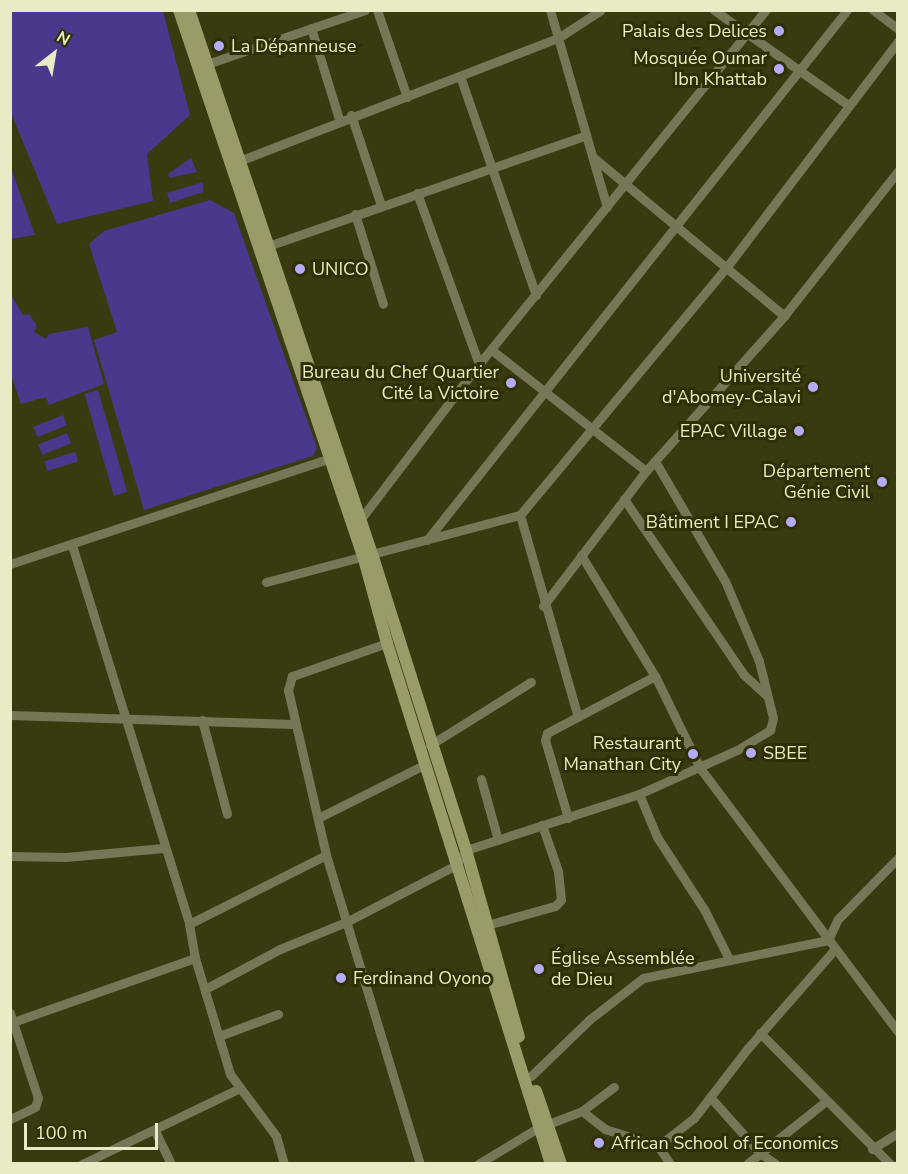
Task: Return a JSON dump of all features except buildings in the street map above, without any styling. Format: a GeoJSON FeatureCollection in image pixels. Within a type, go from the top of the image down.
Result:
{"type":"FeatureCollection","features":[{"type":"Feature","properties":{"kind":"main road"},"geometry":{"type":"LineString","coordinates":[[179,10],[334,457],[466,850],[531,1076],[551,1164]]}},
{"type":"Feature","properties":{"kind":"main road"},"geometry":{"type":"LineString","coordinates":[[189,10],[268,246],[334,457],[360,520],[387,643],[456,865],[543,1127],[561,1164]]}},
{"type":"Feature","properties":{"kind":"street"},"geometry":{"type":"LineString","coordinates":[[377,10],[407,97]]}},
{"type":"Feature","properties":{"kind":"street"},"geometry":{"type":"LineString","coordinates":[[550,10],[607,207]]}},
{"type":"Feature","properties":{"kind":"street"},"geometry":{"type":"LineString","coordinates":[[239,161],[339,119],[407,97],[558,38],[601,10]]}},
{"type":"Feature","properties":{"kind":"street"},"geometry":{"type":"LineString","coordinates":[[714,10],[848,105]]}},
{"type":"Feature","properties":{"kind":"street"},"geometry":{"type":"LineString","coordinates":[[360,520],[479,364],[493,351],[766,10]]}},
{"type":"Feature","properties":{"kind":"street"},"geometry":{"type":"LineString","coordinates":[[427,540],[543,390],[677,228],[798,68],[847,10]]}},
{"type":"Feature","properties":{"kind":"street"},"geometry":{"type":"LineString","coordinates":[[873,10],[897,29]]}},
{"type":"Feature","properties":{"kind":"street"},"geometry":{"type":"LineString","coordinates":[[207,64],[361,11]]}},
{"type":"Feature","properties":{"kind":"street"},"geometry":{"type":"LineString","coordinates":[[311,28],[339,119]]}},
{"type":"Feature","properties":{"kind":"street"},"geometry":{"type":"LineString","coordinates":[[266,582],[368,558],[520,515],[726,268],[897,41]]}},
{"type":"Feature","properties":{"kind":"street"},"geometry":{"type":"LineString","coordinates":[[460,75],[536,296]]}},
{"type":"Feature","properties":{"kind":"street"},"geometry":{"type":"LineString","coordinates":[[351,115],[381,205]]}},
{"type":"Feature","properties":{"kind":"street"},"geometry":{"type":"LineString","coordinates":[[268,246],[586,135]]}},
{"type":"Feature","properties":{"kind":"street"},"geometry":{"type":"LineString","coordinates":[[594,158],[784,316]]}},
{"type":"Feature","properties":{"kind":"street"},"geometry":{"type":"LineString","coordinates":[[543,606],[646,471],[784,316],[897,171]]}},
{"type":"Feature","properties":{"kind":"street"},"geometry":{"type":"LineString","coordinates":[[417,193],[479,364]]}},
{"type":"Feature","properties":{"kind":"street"},"geometry":{"type":"LineString","coordinates":[[355,214],[383,304]]}},
{"type":"Feature","properties":{"kind":"street"},"geometry":{"type":"LineString","coordinates":[[493,351],[591,432],[646,471]]}},
{"type":"Feature","properties":{"kind":"street"},"geometry":{"type":"LineString","coordinates":[[10,564],[334,457]]}},
{"type":"Feature","properties":{"kind":"street"},"geometry":{"type":"LineString","coordinates":[[205,990],[280,949],[346,922],[456,865],[466,850],[639,794],[700,768],[770,730],[773,718],[759,661],[725,581],[656,461]]}},
{"type":"Feature","properties":{"kind":"street"},"geometry":{"type":"LineString","coordinates":[[624,499],[744,675],[766,695]]}},
{"type":"Feature","properties":{"kind":"street"},"geometry":{"type":"LineString","coordinates":[[520,515],[543,606],[577,714]]}},
{"type":"Feature","properties":{"kind":"street"},"geometry":{"type":"LineString","coordinates":[[72,545],[163,848],[189,924],[195,958],[219,1036],[238,1089],[276,1136],[284,1164]]}},
{"type":"Feature","properties":{"kind":"street"},"geometry":{"type":"LineString","coordinates":[[580,555],[655,676],[700,768],[897,1032]]}},
{"type":"Feature","properties":{"kind":"street"},"geometry":{"type":"LineString","coordinates":[[387,643],[292,676],[288,690],[326,855],[420,1164]]}},
{"type":"Feature","properties":{"kind":"street"},"geometry":{"type":"LineString","coordinates":[[568,818],[545,740],[553,727],[655,676]]}},
{"type":"Feature","properties":{"kind":"street"},"geometry":{"type":"LineString","coordinates":[[430,745],[531,682]]}},
{"type":"Feature","properties":{"kind":"street"},"geometry":{"type":"LineString","coordinates":[[10,715],[294,724]]}},
{"type":"Feature","properties":{"kind":"street"},"geometry":{"type":"LineString","coordinates":[[202,720],[227,814]]}},
{"type":"Feature","properties":{"kind":"street"},"geometry":{"type":"LineString","coordinates":[[318,818],[426,764]]}},
{"type":"Feature","properties":{"kind":"street"},"geometry":{"type":"LineString","coordinates":[[481,779],[498,840]]}},
{"type":"Feature","properties":{"kind":"street"},"geometry":{"type":"LineString","coordinates":[[639,794],[657,837],[705,911],[729,959]]}},
{"type":"Feature","properties":{"kind":"street"},"geometry":{"type":"LineString","coordinates":[[488,925],[559,903],[562,893],[558,871],[542,825]]}},
{"type":"Feature","properties":{"kind":"street"},"geometry":{"type":"LineString","coordinates":[[10,856],[66,857],[163,848]]}},
{"type":"Feature","properties":{"kind":"street"},"geometry":{"type":"LineString","coordinates":[[189,924],[326,855]]}},
{"type":"Feature","properties":{"kind":"street"},"geometry":{"type":"LineString","coordinates":[[828,940],[838,920],[897,858]]}},
{"type":"Feature","properties":{"kind":"street"},"geometry":{"type":"LineString","coordinates":[[531,1076],[637,981],[729,959],[828,940]]}},
{"type":"Feature","properties":{"kind":"street"},"geometry":{"type":"LineString","coordinates":[[658,1146],[694,1118],[760,1034],[835,949]]}},
{"type":"Feature","properties":{"kind":"street"},"geometry":{"type":"LineString","coordinates":[[10,1119],[35,1107],[38,1098],[12,1018],[195,958]]}},
{"type":"Feature","properties":{"kind":"street"},"geometry":{"type":"LineString","coordinates":[[219,1036],[278,1014]]}},
{"type":"Feature","properties":{"kind":"street"},"geometry":{"type":"LineString","coordinates":[[760,1034],[872,1149],[890,1164]]}},
{"type":"Feature","properties":{"kind":"street"},"geometry":{"type":"LineString","coordinates":[[478,1164],[543,1127],[582,1111],[614,1087]]}},
{"type":"Feature","properties":{"kind":"street"},"geometry":{"type":"LineString","coordinates":[[82,1164],[155,1131],[238,1089]]}},
{"type":"Feature","properties":{"kind":"street"},"geometry":{"type":"LineString","coordinates":[[710,1097],[760,1153],[776,1164]]}},
{"type":"Feature","properties":{"kind":"street"},"geometry":{"type":"LineString","coordinates":[[747,1164],[826,1101]]}},
{"type":"Feature","properties":{"kind":"street"},"geometry":{"type":"LineString","coordinates":[[582,1111],[605,1129],[658,1146],[670,1164]]}},
{"type":"Feature","properties":{"kind":"street"},"geometry":{"type":"LineString","coordinates":[[155,1131],[169,1159],[158,1164]]}},
{"type":"Feature","properties":{"kind":"street"},"geometry":{"type":"LineString","coordinates":[[872,1149],[897,1133]]}},
{"type":"Feature","properties":{"kind":"shaded area"},"geometry":{"type":"Polygon","coordinates":[[[10,11],[163,11],[190,115],[147,154],[153,201],[57,224],[11,113],[10,11]]]}},
{"type":"Feature","properties":{"kind":"shaded area"},"geometry":{"type":"Polygon","coordinates":[[[191,158],[197,172],[170,178],[168,174],[191,158]]]}},
{"type":"Feature","properties":{"kind":"shaded area"},"geometry":{"type":"Polygon","coordinates":[[[11,168],[35,235],[11,239],[11,168]]]}},
{"type":"Feature","properties":{"kind":"shaded area"},"geometry":{"type":"Polygon","coordinates":[[[203,182],[203,192],[170,203],[167,193],[203,182]]]}},
{"type":"Feature","properties":{"kind":"shaded area"},"geometry":{"type":"Polygon","coordinates":[[[210,200],[234,213],[317,448],[313,456],[144,510],[94,340],[117,332],[89,244],[104,231],[210,200]]]}},
{"type":"Feature","properties":{"kind":"shaded area"},"geometry":{"type":"Polygon","coordinates":[[[10,293],[23,315],[29,314],[37,326],[34,332],[46,339],[49,334],[88,327],[104,384],[49,405],[46,397],[21,404],[11,375],[10,293]]]}},
{"type":"Feature","properties":{"kind":"shaded area"},"geometry":{"type":"Polygon","coordinates":[[[98,390],[127,492],[114,496],[85,394],[98,390]]]}},
{"type":"Feature","properties":{"kind":"shaded area"},"geometry":{"type":"Polygon","coordinates":[[[63,415],[67,425],[37,437],[33,427],[63,415]]]}},
{"type":"Feature","properties":{"kind":"shaded area"},"geometry":{"type":"Polygon","coordinates":[[[67,433],[71,443],[42,455],[38,445],[67,433]]]}},
{"type":"Feature","properties":{"kind":"shaded area"},"geometry":{"type":"Polygon","coordinates":[[[75,452],[78,462],[47,471],[44,461],[75,452]]]}},
{"type":"Feature","properties":{"kind":"place","name":"Palais des Delices"},"geometry":{"type":"Point","coordinates":[779,31]}},
{"type":"Feature","properties":{"kind":"place","name":"La Dépanneuse"},"geometry":{"type":"Point","coordinates":[219,46]}},
{"type":"Feature","properties":{"kind":"place","name":"Mosquée Oumar Ibn Khattab"},"geometry":{"type":"Point","coordinates":[779,69]}},
{"type":"Feature","properties":{"kind":"place","name":"UNICO"},"geometry":{"type":"Point","coordinates":[300,269]}},
{"type":"Feature","properties":{"kind":"place","name":"Bureau du Chef Quartier Cité la Victoire"},"geometry":{"type":"Point","coordinates":[511,383]}},
{"type":"Feature","properties":{"kind":"place","name":"Université d'Abomey-Calavi"},"geometry":{"type":"Point","coordinates":[813,387]}},
{"type":"Feature","properties":{"kind":"place","name":"EPAC Village"},"geometry":{"type":"Point","coordinates":[799,431]}},
{"type":"Feature","properties":{"kind":"place","name":"Département Génie Civil"},"geometry":{"type":"Point","coordinates":[882,482]}},
{"type":"Feature","properties":{"kind":"place","name":"Bâtiment I EPAC"},"geometry":{"type":"Point","coordinates":[791,522]}},
{"type":"Feature","properties":{"kind":"place","name":"SBEE"},"geometry":{"type":"Point","coordinates":[751,753]}},
{"type":"Feature","properties":{"kind":"place","name":"Restaurant Manathan City"},"geometry":{"type":"Point","coordinates":[693,754]}},
{"type":"Feature","properties":{"kind":"place","name":"Église Assemblée de Dieu"},"geometry":{"type":"Point","coordinates":[539,969]}},
{"type":"Feature","properties":{"kind":"place","name":"Ferdinand Oyono"},"geometry":{"type":"Point","coordinates":[341,978]}},
{"type":"Feature","properties":{"kind":"place","name":"African School of Economics"},"geometry":{"type":"Point","coordinates":[599,1143]}}]}
